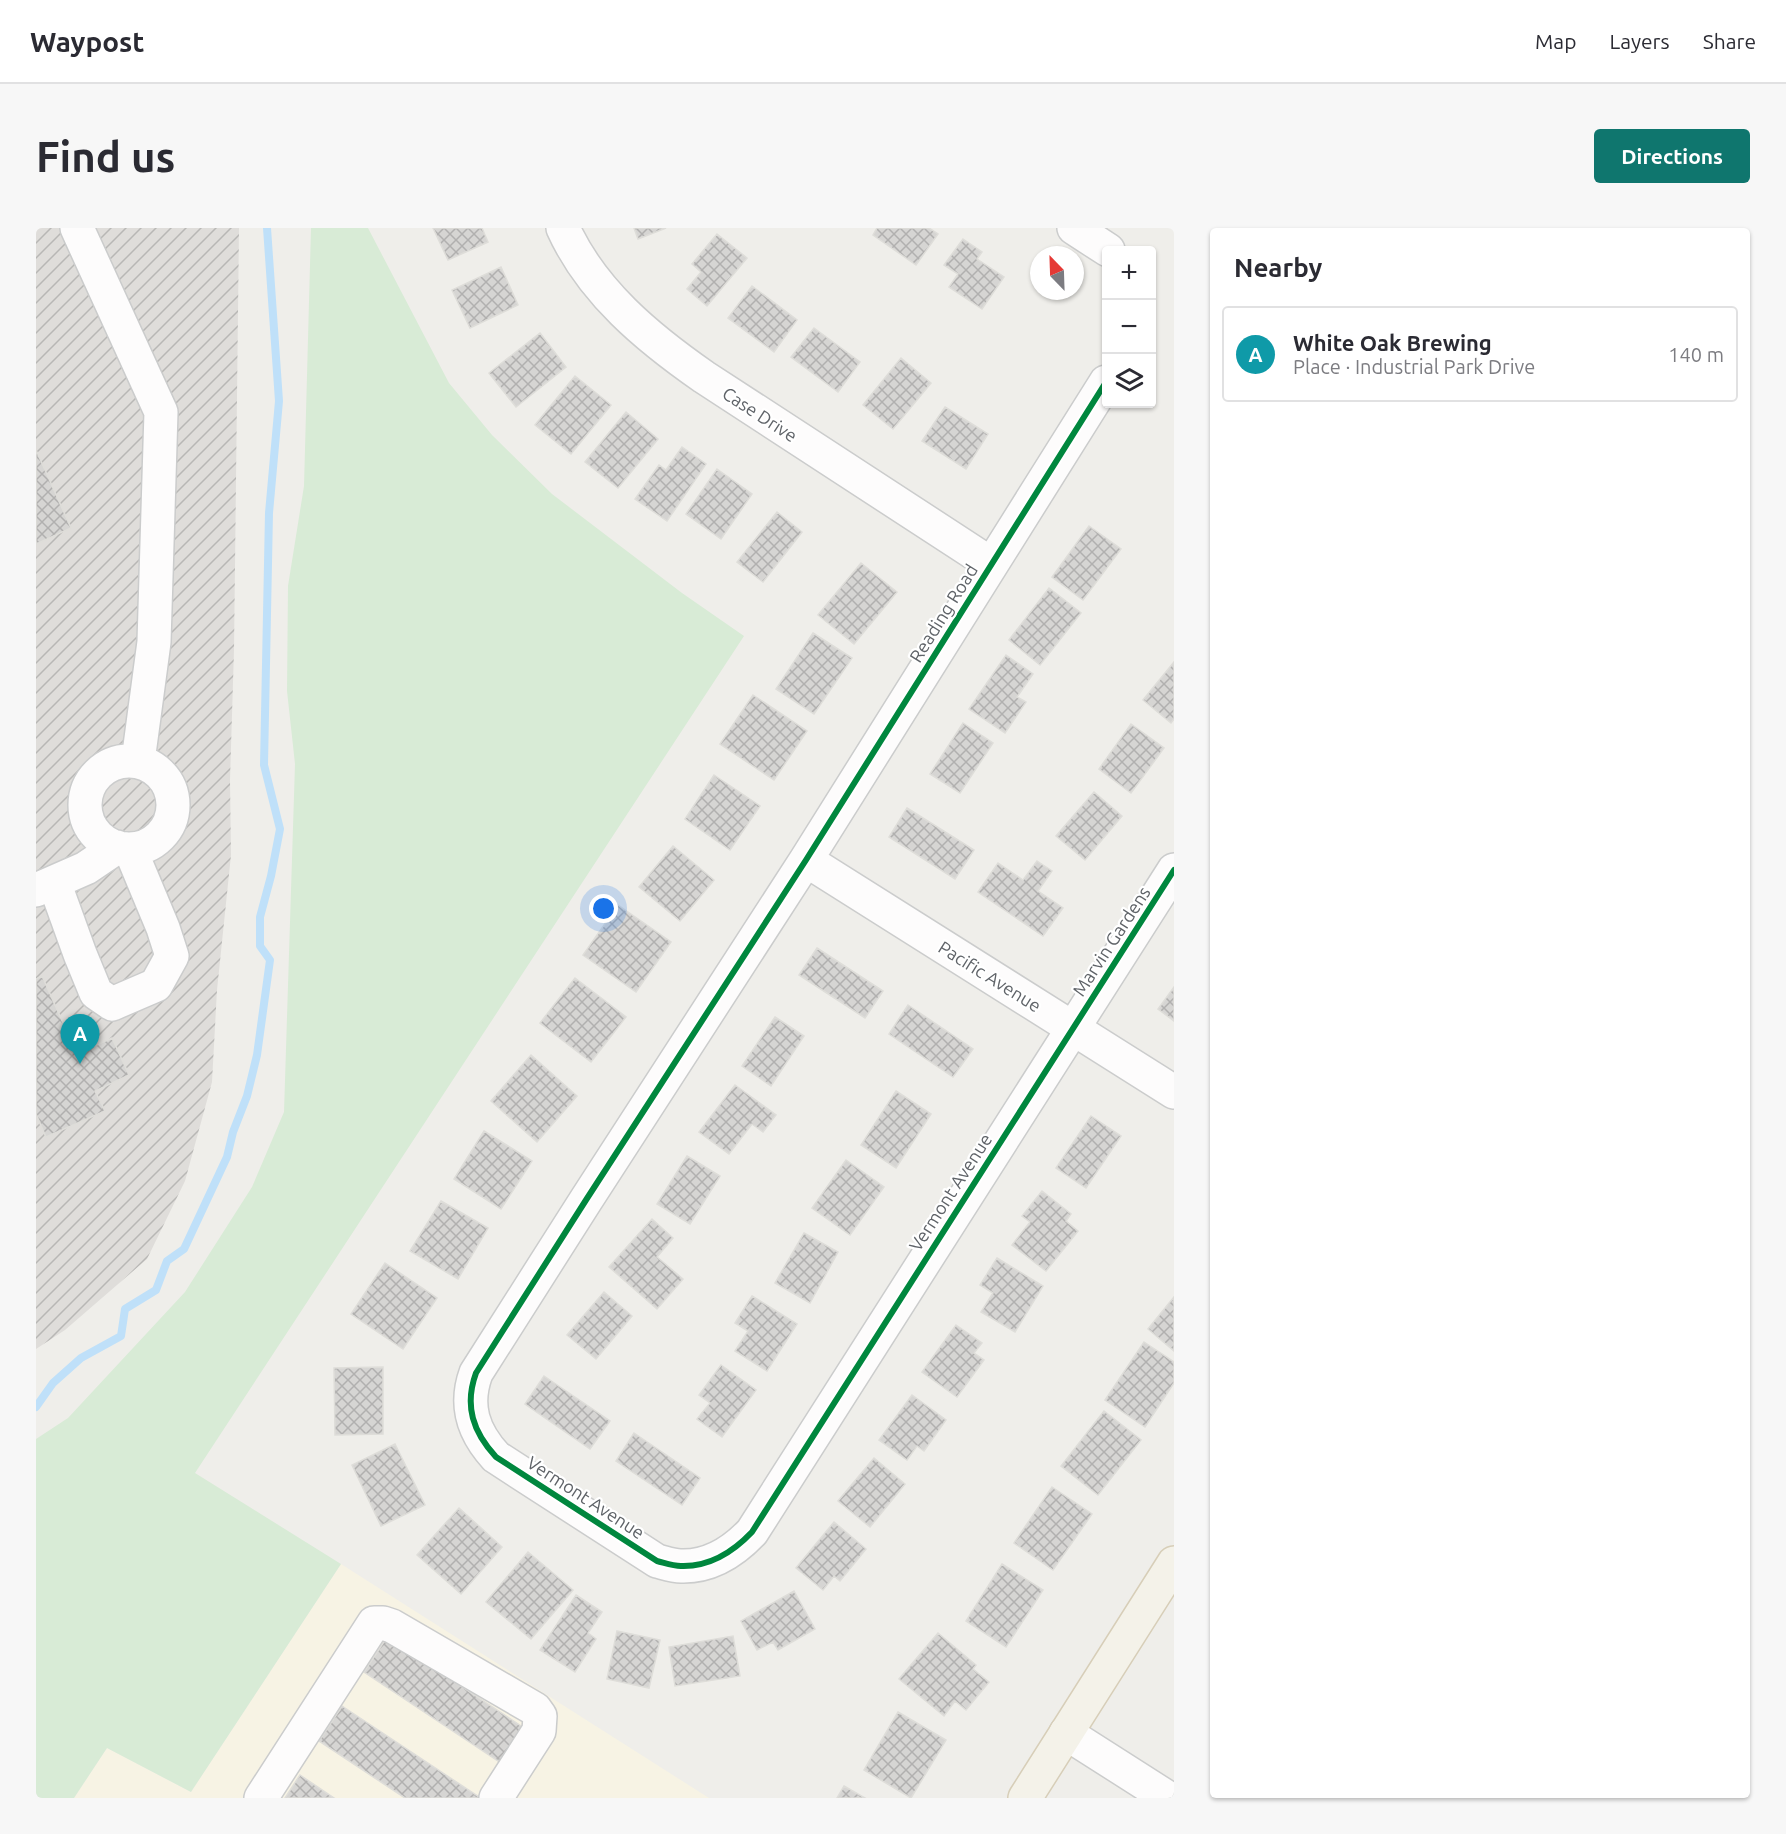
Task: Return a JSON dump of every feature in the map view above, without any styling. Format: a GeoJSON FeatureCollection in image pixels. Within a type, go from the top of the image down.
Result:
{"type":"FeatureCollection","features":[{"type":"Feature","properties":{"kind":"main road"},"geometry":{"type":"LineString","coordinates":[[1024,1798],[1174,1563]]}},
{"type":"Feature","properties":{"kind":"street"},"geometry":{"type":"LineString","coordinates":[[77,228],[161,412],[154,642],[138,761]]}},
{"type":"Feature","properties":{"kind":"street","name":"Case Drive"},"geometry":{"type":"LineString","coordinates":[[562,228],[570,245],[599,285],[634,323],[667,351],[991,564]]}},
{"type":"Feature","properties":{"kind":"street"},"geometry":{"type":"LineString","coordinates":[[1074,228],[1102,246]]}},
{"type":"Feature","properties":{"kind":"street","name":"Reading Road"},"geometry":{"type":"LineString","coordinates":[[806,860],[1102,389]]}},
{"type":"Feature","properties":{"kind":"street"},"geometry":{"type":"LineString","coordinates":[[124,760],[138,761],[152,766],[163,775],[171,787],[173,808],[167,829],[157,840],[144,847],[124,848],[104,841],[93,830],[86,816],[85,801],[89,786],[109,764],[124,760]]}},
{"type":"Feature","properties":{"kind":"street"},"geometry":{"type":"LineString","coordinates":[[124,848],[163,928],[172,956],[156,985],[112,1004],[96,993],[80,954],[45,886],[124,848]]}},
{"type":"Feature","properties":{"kind":"street","name":"Vermont Avenue"},"geometry":{"type":"LineString","coordinates":[[806,860],[586,1200],[477,1373],[471,1387],[470,1401],[475,1425],[487,1448],[496,1457],[657,1561],[680,1566],[709,1562],[726,1556],[752,1532],[1073,1028]]}},
{"type":"Feature","properties":{"kind":"street","name":"Pacific Avenue"},"geometry":{"type":"LineString","coordinates":[[806,860],[1174,1092]]}},
{"type":"Feature","properties":{"kind":"street","name":"Marvin Gardens"},"geometry":{"type":"LineString","coordinates":[[1073,1028],[1174,870]]}},
{"type":"Feature","properties":{"kind":"street"},"geometry":{"type":"LineString","coordinates":[[261,1798],[374,1623],[392,1626],[535,1709],[540,1716],[539,1731],[496,1798]]}},
{"type":"Feature","properties":{"kind":"street"},"geometry":{"type":"LineString","coordinates":[[1066,1733],[1168,1798]]}},
{"type":"Feature","properties":{"kind":"shaded area"},"geometry":{"type":"Polygon","coordinates":[[[36,228],[239,228],[234,650],[230,780],[231,855],[217,990],[212,1082],[185,1181],[147,1259],[65,1330],[36,1349],[36,228]]]}},
{"type":"Feature","properties":{"kind":"shaded area"},"geometry":{"type":"Polygon","coordinates":[[[341,1564],[709,1798],[74,1798],[107,1748],[191,1792],[341,1564]]]}},
{"type":"Feature","properties":{"kind":"green space"},"geometry":{"type":"Polygon","coordinates":[[[311,228],[368,228],[449,383],[492,435],[552,494],[682,593],[744,636],[195,1473],[341,1564],[191,1792],[107,1748],[74,1798],[36,1798],[36,1439],[68,1418],[185,1292],[252,1187],[284,1112],[295,764],[287,691],[288,586],[304,486],[311,228]]]}},
{"type":"Feature","properties":{"kind":"building"},"geometry":{"type":"Polygon","coordinates":[[[433,228],[482,228],[488,242],[448,260],[433,228]]]}},
{"type":"Feature","properties":{"kind":"building"},"geometry":{"type":"Polygon","coordinates":[[[634,228],[666,228],[638,239],[634,228]]]}},
{"type":"Feature","properties":{"kind":"building"},"geometry":{"type":"Polygon","coordinates":[[[877,228],[929,228],[938,234],[916,265],[873,235],[877,228]]]}},
{"type":"Feature","properties":{"kind":"building"},"geometry":{"type":"Polygon","coordinates":[[[717,234],[747,258],[707,306],[687,289],[701,272],[692,264],[717,234]]]}},
{"type":"Feature","properties":{"kind":"building"},"geometry":{"type":"Polygon","coordinates":[[[963,239],[982,252],[977,259],[1004,277],[982,309],[949,287],[958,274],[944,265],[963,239]]]}},
{"type":"Feature","properties":{"kind":"building"},"geometry":{"type":"Polygon","coordinates":[[[501,267],[518,305],[470,328],[452,290],[501,267]]]}},
{"type":"Feature","properties":{"kind":"building"},"geometry":{"type":"Polygon","coordinates":[[[752,286],[797,320],[774,352],[728,318],[752,286]]]}},
{"type":"Feature","properties":{"kind":"building"},"geometry":{"type":"Polygon","coordinates":[[[814,328],[860,362],[838,392],[791,357],[814,328]]]}},
{"type":"Feature","properties":{"kind":"building"},"geometry":{"type":"Polygon","coordinates":[[[540,333],[566,367],[516,407],[489,373],[540,333]]]}},
{"type":"Feature","properties":{"kind":"building"},"geometry":{"type":"Polygon","coordinates":[[[901,358],[931,383],[893,429],[863,405],[901,358]]]}},
{"type":"Feature","properties":{"kind":"building"},"geometry":{"type":"Polygon","coordinates":[[[575,376],[611,405],[571,454],[535,425],[575,376]]]}},
{"type":"Feature","properties":{"kind":"building"},"geometry":{"type":"Polygon","coordinates":[[[945,407],[988,434],[966,469],[922,441],[945,407]]]}},
{"type":"Feature","properties":{"kind":"building"},"geometry":{"type":"Polygon","coordinates":[[[626,412],[658,439],[618,488],[585,462],[626,412]]]}},
{"type":"Feature","properties":{"kind":"building"},"geometry":{"type":"Polygon","coordinates":[[[682,447],[706,464],[667,521],[635,499],[659,465],[666,470],[682,447]]]}},
{"type":"Feature","properties":{"kind":"building"},"geometry":{"type":"Polygon","coordinates":[[[36,450],[71,528],[36,544],[36,450]]]}},
{"type":"Feature","properties":{"kind":"building"},"geometry":{"type":"Polygon","coordinates":[[[717,469],[752,494],[721,539],[686,514],[717,469]]]}},
{"type":"Feature","properties":{"kind":"building"},"geometry":{"type":"Polygon","coordinates":[[[777,512],[802,532],[763,582],[737,562],[777,512]]]}},
{"type":"Feature","properties":{"kind":"building"},"geometry":{"type":"Polygon","coordinates":[[[1089,526],[1121,549],[1083,600],[1052,577],[1089,526]]]}},
{"type":"Feature","properties":{"kind":"building"},"geometry":{"type":"Polygon","coordinates":[[[861,563],[897,592],[854,644],[818,615],[861,563]]]}},
{"type":"Feature","properties":{"kind":"building"},"geometry":{"type":"Polygon","coordinates":[[[1049,588],[1081,613],[1040,665],[1009,640],[1049,588]]]}},
{"type":"Feature","properties":{"kind":"building"},"geometry":{"type":"Polygon","coordinates":[[[813,633],[852,658],[814,714],[776,689],[813,633]]]}},
{"type":"Feature","properties":{"kind":"building"},"geometry":{"type":"Polygon","coordinates":[[[1006,655],[1033,674],[1017,697],[1026,702],[1005,733],[969,709],[1006,655]]]}},
{"type":"Feature","properties":{"kind":"building"},"geometry":{"type":"Polygon","coordinates":[[[1174,662],[1174,719],[1171,723],[1143,700],[1174,662]]]}},
{"type":"Feature","properties":{"kind":"building"},"geometry":{"type":"Polygon","coordinates":[[[753,695],[807,731],[774,780],[720,744],[753,695]]]}},
{"type":"Feature","properties":{"kind":"building"},"geometry":{"type":"Polygon","coordinates":[[[963,723],[993,743],[960,793],[930,774],[963,723]]]}},
{"type":"Feature","properties":{"kind":"building"},"geometry":{"type":"Polygon","coordinates":[[[1131,724],[1164,748],[1131,793],[1099,769],[1131,724]]]}},
{"type":"Feature","properties":{"kind":"building"},"geometry":{"type":"Polygon","coordinates":[[[714,775],[760,806],[730,850],[685,819],[714,775]]]}},
{"type":"Feature","properties":{"kind":"building"},"geometry":{"type":"Polygon","coordinates":[[[1094,792],[1122,816],[1085,860],[1056,836],[1094,792]]]}},
{"type":"Feature","properties":{"kind":"building"},"geometry":{"type":"Polygon","coordinates":[[[907,808],[974,850],[955,879],[889,837],[907,808]]]}},
{"type":"Feature","properties":{"kind":"building"},"geometry":{"type":"Polygon","coordinates":[[[673,846],[714,880],[680,921],[639,887],[673,846]]]}},
{"type":"Feature","properties":{"kind":"building"},"geometry":{"type":"Polygon","coordinates":[[[1037,861],[1052,871],[1038,891],[1063,908],[1043,936],[978,892],[998,863],[1023,880],[1037,861]]]}},
{"type":"Feature","properties":{"kind":"building"},"geometry":{"type":"Polygon","coordinates":[[[618,905],[671,942],[636,992],[583,955],[618,905]]]}},
{"type":"Feature","properties":{"kind":"building"},"geometry":{"type":"Polygon","coordinates":[[[817,948],[883,991],[865,1018],[799,975],[817,948]]]}},
{"type":"Feature","properties":{"kind":"building"},"geometry":{"type":"Polygon","coordinates":[[[42,976],[77,1054],[112,1038],[129,1075],[95,1091],[105,1111],[46,1137],[36,1114],[36,979],[42,976]]]}},
{"type":"Feature","properties":{"kind":"building"},"geometry":{"type":"Polygon","coordinates":[[[575,978],[626,1017],[591,1062],[540,1023],[575,978]]]}},
{"type":"Feature","properties":{"kind":"building"},"geometry":{"type":"Polygon","coordinates":[[[1174,987],[1174,1021],[1158,1009],[1174,987]]]}},
{"type":"Feature","properties":{"kind":"building"},"geometry":{"type":"Polygon","coordinates":[[[908,1005],[973,1049],[953,1077],[889,1034],[908,1005]]]}},
{"type":"Feature","properties":{"kind":"building"},"geometry":{"type":"Polygon","coordinates":[[[775,1017],[804,1036],[771,1086],[742,1066],[775,1017]]]}},
{"type":"Feature","properties":{"kind":"building"},"geometry":{"type":"Polygon","coordinates":[[[531,1055],[577,1096],[537,1142],[491,1101],[531,1055]]]}},
{"type":"Feature","properties":{"kind":"building"},"geometry":{"type":"Polygon","coordinates":[[[735,1085],[776,1115],[763,1132],[752,1124],[729,1154],[699,1132],[735,1085]]]}},
{"type":"Feature","properties":{"kind":"building"},"geometry":{"type":"Polygon","coordinates":[[[896,1091],[931,1114],[896,1168],[861,1145],[896,1091]]]}},
{"type":"Feature","properties":{"kind":"building"},"geometry":{"type":"Polygon","coordinates":[[[1091,1116],[1121,1136],[1086,1188],[1056,1168],[1091,1116]]]}},
{"type":"Feature","properties":{"kind":"building"},"geometry":{"type":"Polygon","coordinates":[[[484,1131],[532,1161],[501,1209],[454,1179],[484,1131]]]}},
{"type":"Feature","properties":{"kind":"building"},"geometry":{"type":"Polygon","coordinates":[[[687,1156],[720,1176],[690,1224],[657,1204],[687,1156]]]}},
{"type":"Feature","properties":{"kind":"building"},"geometry":{"type":"Polygon","coordinates":[[[846,1160],[884,1187],[850,1235],[812,1208],[846,1160]]]}},
{"type":"Feature","properties":{"kind":"building"},"geometry":{"type":"Polygon","coordinates":[[[1042,1191],[1071,1214],[1066,1221],[1078,1231],[1046,1271],[1012,1245],[1030,1222],[1022,1216],[1042,1191]]]}},
{"type":"Feature","properties":{"kind":"building"},"geometry":{"type":"Polygon","coordinates":[[[441,1201],[488,1228],[458,1279],[410,1251],[441,1201]]]}},
{"type":"Feature","properties":{"kind":"building"},"geometry":{"type":"Polygon","coordinates":[[[652,1219],[673,1238],[657,1257],[683,1279],[657,1309],[609,1267],[652,1219]]]}},
{"type":"Feature","properties":{"kind":"building"},"geometry":{"type":"Polygon","coordinates":[[[804,1233],[838,1252],[810,1303],[775,1283],[804,1233]]]}},
{"type":"Feature","properties":{"kind":"building"},"geometry":{"type":"Polygon","coordinates":[[[997,1258],[1043,1286],[1015,1332],[981,1312],[993,1293],[980,1285],[997,1258]]]}},
{"type":"Feature","properties":{"kind":"building"},"geometry":{"type":"Polygon","coordinates":[[[385,1263],[437,1298],[403,1349],[351,1314],[385,1263]]]}},
{"type":"Feature","properties":{"kind":"building"},"geometry":{"type":"Polygon","coordinates":[[[604,1292],[632,1316],[596,1359],[567,1335],[604,1292]]]}},
{"type":"Feature","properties":{"kind":"building"},"geometry":{"type":"Polygon","coordinates":[[[752,1296],[797,1324],[767,1371],[735,1351],[748,1331],[735,1323],[752,1296]]]}},
{"type":"Feature","properties":{"kind":"building"},"geometry":{"type":"Polygon","coordinates":[[[1174,1297],[1174,1351],[1148,1329],[1174,1297]]]}},
{"type":"Feature","properties":{"kind":"building"},"geometry":{"type":"Polygon","coordinates":[[[956,1325],[982,1343],[974,1353],[984,1360],[957,1397],[922,1372],[956,1325]]]}},
{"type":"Feature","properties":{"kind":"building"},"geometry":{"type":"Polygon","coordinates":[[[1144,1342],[1174,1362],[1174,1383],[1145,1427],[1105,1400],[1144,1342]]]}},
{"type":"Feature","properties":{"kind":"building"},"geometry":{"type":"Polygon","coordinates":[[[721,1365],[756,1390],[722,1437],[697,1419],[710,1403],[699,1395],[721,1365]]]}},
{"type":"Feature","properties":{"kind":"building"},"geometry":{"type":"Polygon","coordinates":[[[383,1367],[383,1434],[335,1435],[334,1368],[383,1367]]]}},
{"type":"Feature","properties":{"kind":"building"},"geometry":{"type":"Polygon","coordinates":[[[544,1376],[610,1421],[590,1449],[525,1404],[544,1376]]]}},
{"type":"Feature","properties":{"kind":"building"},"geometry":{"type":"Polygon","coordinates":[[[912,1395],[946,1420],[924,1451],[917,1446],[907,1460],[879,1440],[912,1395]]]}},
{"type":"Feature","properties":{"kind":"building"},"geometry":{"type":"Polygon","coordinates":[[[1104,1411],[1141,1440],[1098,1495],[1061,1466],[1104,1411]]]}},
{"type":"Feature","properties":{"kind":"building"},"geometry":{"type":"Polygon","coordinates":[[[634,1433],[700,1478],[682,1505],[616,1461],[634,1433]]]}},
{"type":"Feature","properties":{"kind":"building"},"geometry":{"type":"Polygon","coordinates":[[[395,1444],[425,1505],[381,1526],[352,1465],[395,1444]]]}},
{"type":"Feature","properties":{"kind":"building"},"geometry":{"type":"Polygon","coordinates":[[[874,1458],[905,1484],[870,1527],[838,1501],[874,1458]]]}},
{"type":"Feature","properties":{"kind":"building"},"geometry":{"type":"Polygon","coordinates":[[[1052,1487],[1092,1514],[1053,1570],[1014,1543],[1052,1487]]]}},
{"type":"Feature","properties":{"kind":"building"},"geometry":{"type":"Polygon","coordinates":[[[459,1508],[502,1547],[461,1594],[417,1555],[459,1508]]]}},
{"type":"Feature","properties":{"kind":"building"},"geometry":{"type":"Polygon","coordinates":[[[834,1522],[866,1549],[840,1581],[834,1576],[823,1590],[796,1568],[834,1522]]]}},
{"type":"Feature","properties":{"kind":"building"},"geometry":{"type":"Polygon","coordinates":[[[528,1552],[573,1590],[531,1639],[486,1602],[528,1552]]]}},
{"type":"Feature","properties":{"kind":"building"},"geometry":{"type":"Polygon","coordinates":[[[1002,1564],[1043,1590],[1006,1647],[966,1621],[1002,1564]]]}},
{"type":"Feature","properties":{"kind":"building"},"geometry":{"type":"Polygon","coordinates":[[[794,1591],[815,1629],[778,1650],[773,1642],[757,1650],[741,1621],[794,1591]]]}},
{"type":"Feature","properties":{"kind":"building"},"geometry":{"type":"Polygon","coordinates":[[[576,1595],[602,1612],[588,1633],[596,1639],[575,1672],[540,1650],[576,1595]]]}},
{"type":"Feature","properties":{"kind":"building"},"geometry":{"type":"Polygon","coordinates":[[[617,1631],[660,1640],[649,1688],[607,1679],[617,1631]]]}},
{"type":"Feature","properties":{"kind":"building"},"geometry":{"type":"Polygon","coordinates":[[[938,1633],[976,1665],[973,1669],[989,1682],[966,1710],[955,1701],[944,1716],[899,1679],[938,1633]]]}},
{"type":"Feature","properties":{"kind":"building"},"geometry":{"type":"Polygon","coordinates":[[[733,1636],[740,1676],[675,1686],[669,1647],[733,1636]]]}},
{"type":"Feature","properties":{"kind":"building"},"geometry":{"type":"Polygon","coordinates":[[[387,1637],[524,1728],[501,1763],[364,1672],[387,1637]]]}},
{"type":"Feature","properties":{"kind":"building"},"geometry":{"type":"Polygon","coordinates":[[[342,1706],[479,1798],[405,1798],[319,1741],[342,1706]]]}},
{"type":"Feature","properties":{"kind":"building"},"geometry":{"type":"Polygon","coordinates":[[[898,1712],[946,1740],[911,1798],[864,1770],[898,1712]]]}},
{"type":"Feature","properties":{"kind":"building"},"geometry":{"type":"Polygon","coordinates":[[[300,1775],[334,1798],[285,1798],[300,1775]]]}},
{"type":"Feature","properties":{"kind":"building"},"geometry":{"type":"Polygon","coordinates":[[[844,1786],[865,1798],[837,1798],[844,1786]]]}},
{"type":"Feature","properties":{"kind":"waterway"},"geometry":{"type":"LineString","coordinates":[[36,1407],[53,1383],[81,1358],[121,1336],[125,1309],[156,1290],[167,1261],[184,1249],[227,1157],[233,1132],[247,1096],[257,1055],[270,960],[260,946],[260,917],[280,829],[264,765],[269,513],[279,401],[267,228]]}},
{"type":"Feature","properties":{"kind":"cycle path"},"geometry":{"type":"LineString","coordinates":[[1102,388],[806,860],[476,1373],[472,1385],[471,1407],[476,1428],[488,1448],[496,1457],[657,1561],[678,1566],[702,1564],[729,1552],[745,1539],[752,1532],[1174,870]]}},
{"type":"Feature","properties":{"kind":"place","name":"White Oak Brewing"},"geometry":{"type":"Point","coordinates":[80,1064]}}]}
